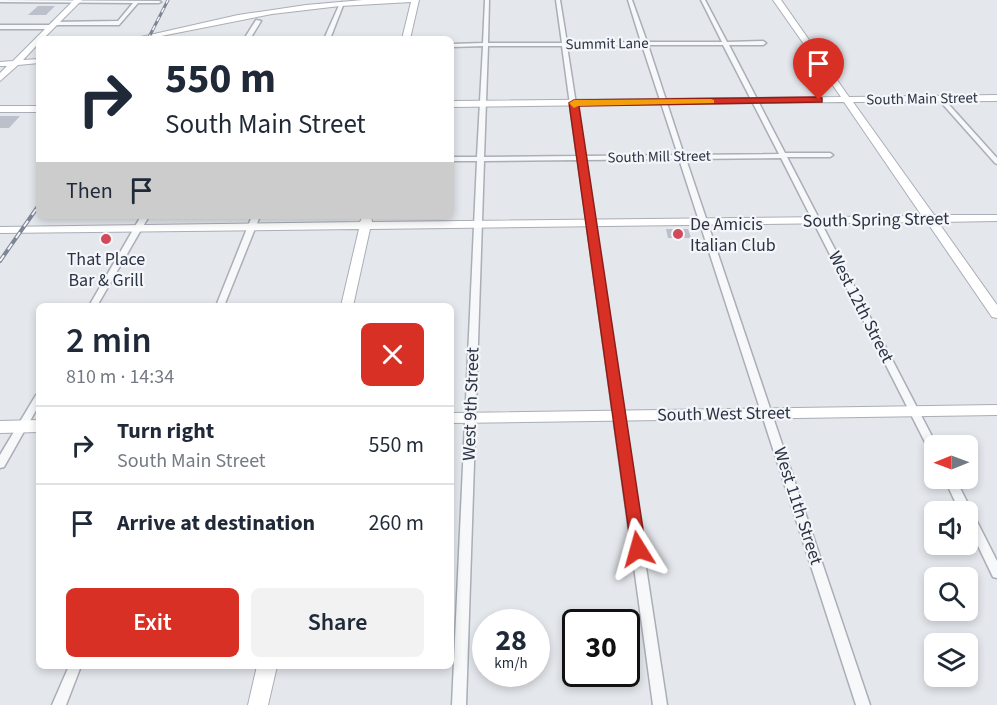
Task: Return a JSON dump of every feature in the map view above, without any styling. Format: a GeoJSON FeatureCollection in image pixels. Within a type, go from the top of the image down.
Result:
{"type":"FeatureCollection","features":[{"type":"Feature","properties":{"kind":"street"},"geometry":{"type":"LineString","coordinates":[[150,36],[235,17],[301,7],[410,0]]}},
{"type":"Feature","properties":{"kind":"street"},"geometry":{"type":"LineString","coordinates":[[407,36],[415,0]]}},
{"type":"Feature","properties":{"kind":"street","name":"West 9th Street"},"geometry":{"type":"LineString","coordinates":[[459,705],[486,0]]}},
{"type":"Feature","properties":{"kind":"street"},"geometry":{"type":"LineString","coordinates":[[558,0],[660,705]]}},
{"type":"Feature","properties":{"kind":"street","name":"West 11th Street"},"geometry":{"type":"LineString","coordinates":[[630,0],[863,705]]}},
{"type":"Feature","properties":{"kind":"street","name":"West 12th Street"},"geometry":{"type":"LineString","coordinates":[[703,0],[927,435]]}},
{"type":"Feature","properties":{"kind":"street"},"geometry":{"type":"LineString","coordinates":[[777,0],[997,314]]}},
{"type":"Feature","properties":{"kind":"street"},"geometry":{"type":"LineString","coordinates":[[0,1],[159,2]]}},
{"type":"Feature","properties":{"kind":"street"},"geometry":{"type":"LineString","coordinates":[[43,36],[77,1]]}},
{"type":"Feature","properties":{"kind":"street"},"geometry":{"type":"LineString","coordinates":[[0,27],[119,23],[136,2]]}},
{"type":"Feature","properties":{"kind":"street"},"geometry":{"type":"LineString","coordinates":[[328,36],[342,3]]}},
{"type":"Feature","properties":{"kind":"street"},"geometry":{"type":"LineString","coordinates":[[163,36],[301,7]]}},
{"type":"Feature","properties":{"kind":"street"},"geometry":{"type":"LineString","coordinates":[[249,36],[258,21]]}},
{"type":"Feature","properties":{"kind":"street","name":"Summit Lane"},"geometry":{"type":"LineString","coordinates":[[454,45],[763,43]]}},
{"type":"Feature","properties":{"kind":"street"},"geometry":{"type":"LineString","coordinates":[[0,78],[32,48]]}},
{"type":"Feature","properties":{"kind":"street"},"geometry":{"type":"LineString","coordinates":[[0,64],[36,60]]}},
{"type":"Feature","properties":{"kind":"street"},"geometry":{"type":"LineString","coordinates":[[941,99],[997,162]]}},
{"type":"Feature","properties":{"kind":"street","name":"South Main Street"},"geometry":{"type":"LineString","coordinates":[[454,104],[997,99]]}},
{"type":"Feature","properties":{"kind":"street"},"geometry":{"type":"LineString","coordinates":[[0,109],[36,109]]}},
{"type":"Feature","properties":{"kind":"street","name":"South Mill Street"},"geometry":{"type":"LineString","coordinates":[[454,159],[831,155]]}},
{"type":"Feature","properties":{"kind":"street","name":"South Spring Street"},"geometry":{"type":"LineString","coordinates":[[0,230],[138,228],[254,221],[478,224],[997,218]]}},
{"type":"Feature","properties":{"kind":"street"},"geometry":{"type":"LineString","coordinates":[[95,303],[143,219]]}},
{"type":"Feature","properties":{"kind":"street"},"geometry":{"type":"LineString","coordinates":[[221,303],[254,221]]}},
{"type":"Feature","properties":{"kind":"street"},"geometry":{"type":"LineString","coordinates":[[348,303],[367,221]]}},
{"type":"Feature","properties":{"kind":"street"},"geometry":{"type":"LineString","coordinates":[[0,464],[36,402]]}},
{"type":"Feature","properties":{"kind":"street","name":"South West Street"},"geometry":{"type":"LineString","coordinates":[[454,418],[997,410]]}},
{"type":"Feature","properties":{"kind":"street"},"geometry":{"type":"LineString","coordinates":[[0,427],[36,426]]}},
{"type":"Feature","properties":{"kind":"street"},"geometry":{"type":"LineString","coordinates":[[978,535],[997,573]]}},
{"type":"Feature","properties":{"kind":"street"},"geometry":{"type":"LineString","coordinates":[[59,705],[74,669]]}},
{"type":"Feature","properties":{"kind":"street"},"geometry":{"type":"LineString","coordinates":[[258,705],[266,669]]}},
{"type":"Feature","properties":{"kind":"building"},"geometry":{"type":"Polygon","coordinates":[[[38,6],[55,6],[46,15],[28,15],[38,6]]]}},
{"type":"Feature","properties":{"kind":"building"},"geometry":{"type":"Polygon","coordinates":[[[0,116],[20,116],[9,128],[0,128],[0,116]]]}},
{"type":"Feature","properties":{"kind":"building","name":"De Amicis Italian Club"},"geometry":{"type":"Polygon","coordinates":[[[666,229],[688,229],[691,238],[668,238],[666,229]]]}},
{"type":"Feature","properties":{"kind":"railway"},"geometry":{"type":"LineString","coordinates":[[150,36],[168,0]]}},
{"type":"Feature","properties":{"kind":"railway"},"geometry":{"type":"LineString","coordinates":[[0,261],[36,209]]}},
{"type":"Feature","properties":{"kind":"slow traffic"},"geometry":{"type":"LineString","coordinates":[[574,105],[574,103],[711,102]]}},
{"type":"Feature","properties":{"kind":"place","name":"De Amicis Italian Club"},"geometry":{"type":"Point","coordinates":[678,234]}},
{"type":"Feature","properties":{"kind":"place","name":"That Place Bar & Grill"},"geometry":{"type":"Point","coordinates":[106,239]}},
{"type":"Feature","properties":{"kind":"route"},"geometry":{"type":"LineString","coordinates":[[638,549],[574,103],[819,100]]}}]}
